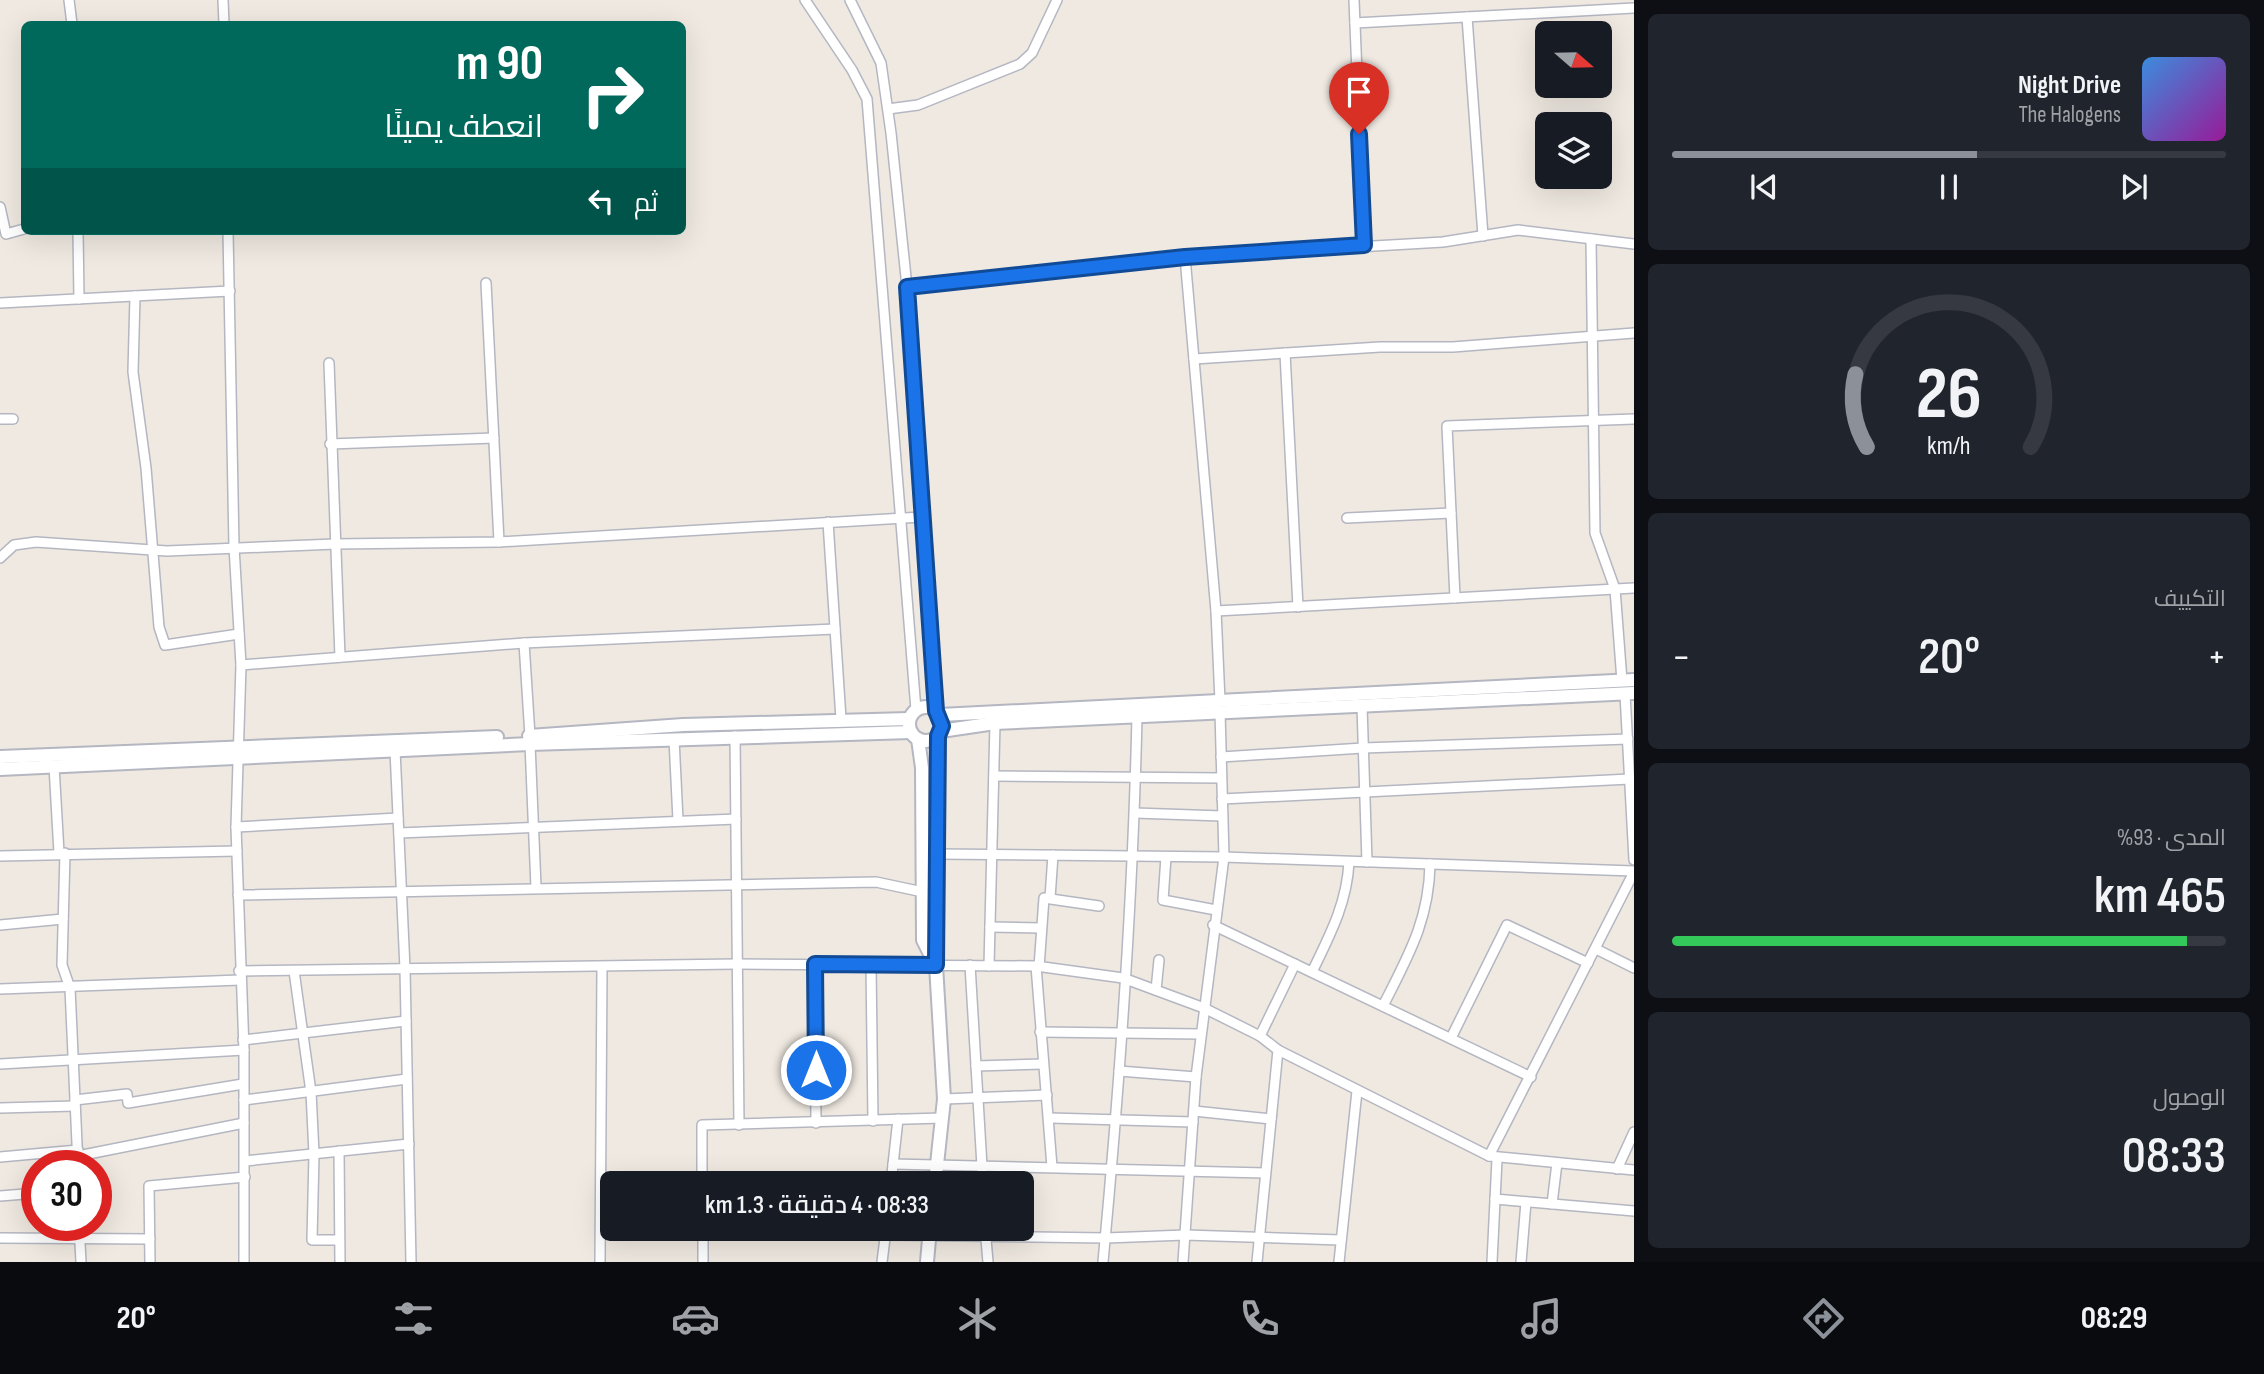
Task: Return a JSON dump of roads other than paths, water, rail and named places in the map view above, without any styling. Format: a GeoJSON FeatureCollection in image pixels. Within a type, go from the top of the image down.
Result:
{"type":"FeatureCollection","features":[{"type":"Feature","properties":{"kind":"street"},"geometry":{"type":"LineString","coordinates":[[69,0],[72,21]]}},
{"type":"Feature","properties":{"kind":"street"},"geometry":{"type":"LineString","coordinates":[[223,0],[224,21]]}},
{"type":"Feature","properties":{"kind":"street"},"geometry":{"type":"LineString","coordinates":[[805,0],[852,70],[867,99],[902,517],[914,725],[922,768],[923,940],[936,965]]}},
{"type":"Feature","properties":{"kind":"street"},"geometry":{"type":"LineString","coordinates":[[850,0],[881,64],[907,287],[921,517],[939,733],[936,965],[944,1099],[936,1171]]}},
{"type":"Feature","properties":{"kind":"street"},"geometry":{"type":"LineString","coordinates":[[888,109],[918,105],[1020,64],[1032,53],[1057,0]]}},
{"type":"Feature","properties":{"kind":"street"},"geometry":{"type":"LineString","coordinates":[[1354,0],[1364,245]]}},
{"type":"Feature","properties":{"kind":"street"},"geometry":{"type":"LineString","coordinates":[[1355,23],[1634,8]]}},
{"type":"Feature","properties":{"kind":"street"},"geometry":{"type":"LineString","coordinates":[[1466,16],[1483,236]]}},
{"type":"Feature","properties":{"kind":"street"},"geometry":{"type":"LineString","coordinates":[[0,207],[6,233],[21,230]]}},
{"type":"Feature","properties":{"kind":"street"},"geometry":{"type":"LineString","coordinates":[[907,287],[1185,257],[1443,242],[1518,230],[1634,244]]}},
{"type":"Feature","properties":{"kind":"street"},"geometry":{"type":"LineString","coordinates":[[78,235],[79,299]]}},
{"type":"Feature","properties":{"kind":"street"},"geometry":{"type":"LineString","coordinates":[[228,235],[234,547],[241,665],[236,827],[244,1045],[244,1262]]}},
{"type":"Feature","properties":{"kind":"street"},"geometry":{"type":"LineString","coordinates":[[1591,239],[1595,533],[1615,589],[1629,687],[1628,739],[1634,860]]}},
{"type":"Feature","properties":{"kind":"street"},"geometry":{"type":"LineString","coordinates":[[1183,1262],[1196,1077],[1213,925],[1224,858],[1216,611],[1185,257]]}},
{"type":"Feature","properties":{"kind":"street"},"geometry":{"type":"LineString","coordinates":[[486,283],[499,542]]}},
{"type":"Feature","properties":{"kind":"street"},"geometry":{"type":"LineString","coordinates":[[0,303],[230,291]]}},
{"type":"Feature","properties":{"kind":"street"},"geometry":{"type":"LineString","coordinates":[[135,296],[132,372],[154,550],[159,627],[165,645],[239,634]]}},
{"type":"Feature","properties":{"kind":"street"},"geometry":{"type":"LineString","coordinates":[[1194,359],[1453,346],[1634,333]]}},
{"type":"Feature","properties":{"kind":"street"},"geometry":{"type":"LineString","coordinates":[[1285,353],[1298,607]]}},
{"type":"Feature","properties":{"kind":"street"},"geometry":{"type":"LineString","coordinates":[[329,363],[340,657]]}},
{"type":"Feature","properties":{"kind":"street"},"geometry":{"type":"LineString","coordinates":[[1455,598],[1447,426],[1634,418]]}},
{"type":"Feature","properties":{"kind":"street"},"geometry":{"type":"LineString","coordinates":[[0,419],[13,419]]}},
{"type":"Feature","properties":{"kind":"street"},"geometry":{"type":"LineString","coordinates":[[330,444],[494,438]]}},
{"type":"Feature","properties":{"kind":"street"},"geometry":{"type":"LineString","coordinates":[[1347,518],[1451,513]]}},
{"type":"Feature","properties":{"kind":"street"},"geometry":{"type":"LineString","coordinates":[[0,558],[14,545],[36,542],[154,550],[499,542],[921,517]]}},
{"type":"Feature","properties":{"kind":"street"},"geometry":{"type":"LineString","coordinates":[[828,522],[841,719]]}},
{"type":"Feature","properties":{"kind":"street"},"geometry":{"type":"LineString","coordinates":[[1216,611],[1634,588]]}},
{"type":"Feature","properties":{"kind":"street"},"geometry":{"type":"LineString","coordinates":[[241,665],[524,643],[835,629]]}},
{"type":"Feature","properties":{"kind":"street"},"geometry":{"type":"LineString","coordinates":[[524,643],[536,887]]}},
{"type":"Feature","properties":{"kind":"street"},"geometry":{"type":"LineString","coordinates":[[914,725],[926,707],[938,713],[1362,706],[1629,687]]}},
{"type":"Feature","properties":{"kind":"street"},"geometry":{"type":"LineString","coordinates":[[0,757],[395,750],[530,740],[682,724],[841,719],[914,725],[928,740],[939,733],[995,723],[1137,716],[1220,707],[1629,687]]}},
{"type":"Feature","properties":{"kind":"street"},"geometry":{"type":"LineString","coordinates":[[1362,706],[1367,862]]}},
{"type":"Feature","properties":{"kind":"street"},"geometry":{"type":"LineString","coordinates":[[1103,1262],[1116,1120],[1135,813],[1137,716]]}},
{"type":"Feature","properties":{"kind":"street"},"geometry":{"type":"LineString","coordinates":[[989,966],[995,723]]}},
{"type":"Feature","properties":{"kind":"street"},"geometry":{"type":"LineString","coordinates":[[0,769],[239,752],[530,740],[674,739],[914,725]]}},
{"type":"Feature","properties":{"kind":"street"},"geometry":{"type":"LineString","coordinates":[[735,736],[739,884],[736,964],[739,1125]]}},
{"type":"Feature","properties":{"kind":"street"},"geometry":{"type":"LineString","coordinates":[[674,739],[678,820]]}},
{"type":"Feature","properties":{"kind":"street"},"geometry":{"type":"LineString","coordinates":[[1221,757],[1363,748],[1628,739]]}},
{"type":"Feature","properties":{"kind":"street"},"geometry":{"type":"LineString","coordinates":[[395,750],[405,970],[411,1262]]}},
{"type":"Feature","properties":{"kind":"street"},"geometry":{"type":"LineString","coordinates":[[54,766],[62,853],[62,965],[70,988],[78,1150]]}},
{"type":"Feature","properties":{"kind":"street"},"geometry":{"type":"LineString","coordinates":[[994,776],[1221,778]]}},
{"type":"Feature","properties":{"kind":"street"},"geometry":{"type":"LineString","coordinates":[[1222,799],[1630,779]]}},
{"type":"Feature","properties":{"kind":"street"},"geometry":{"type":"LineString","coordinates":[[1135,813],[1222,816]]}},
{"type":"Feature","properties":{"kind":"street"},"geometry":{"type":"LineString","coordinates":[[236,827],[398,818]]}},
{"type":"Feature","properties":{"kind":"street"},"geometry":{"type":"LineString","coordinates":[[399,833],[736,819]]}},
{"type":"Feature","properties":{"kind":"street"},"geometry":{"type":"LineString","coordinates":[[0,856],[237,851]]}},
{"type":"Feature","properties":{"kind":"street"},"geometry":{"type":"LineString","coordinates":[[937,854],[1224,858],[1634,872],[1493,1157],[1495,1199],[1492,1262]]}},
{"type":"Feature","properties":{"kind":"street"},"geometry":{"type":"LineString","coordinates":[[1050,898],[1053,855]]}},
{"type":"Feature","properties":{"kind":"street"},"geometry":{"type":"LineString","coordinates":[[1166,857],[1163,900],[1216,910]]}},
{"type":"Feature","properties":{"kind":"street"},"geometry":{"type":"LineString","coordinates":[[1312,972],[1342,908],[1348,889],[1349,862]]}},
{"type":"Feature","properties":{"kind":"street"},"geometry":{"type":"LineString","coordinates":[[1384,1006],[1425,917],[1430,864]]}},
{"type":"Feature","properties":{"kind":"street"},"geometry":{"type":"LineString","coordinates":[[238,895],[876,882],[923,892]]}},
{"type":"Feature","properties":{"kind":"street"},"geometry":{"type":"LineString","coordinates":[[1052,1167],[1037,967],[1044,898],[1099,905]]}},
{"type":"Feature","properties":{"kind":"street"},"geometry":{"type":"LineString","coordinates":[[0,925],[63,919]]}},
{"type":"Feature","properties":{"kind":"street"},"geometry":{"type":"LineString","coordinates":[[1213,925],[1531,1077]]}},
{"type":"Feature","properties":{"kind":"street"},"geometry":{"type":"LineString","coordinates":[[1451,1038],[1507,925],[1588,963]]}},
{"type":"Feature","properties":{"kind":"street"},"geometry":{"type":"LineString","coordinates":[[990,927],[1040,928]]}},
{"type":"Feature","properties":{"kind":"street"},"geometry":{"type":"LineString","coordinates":[[1595,948],[1634,968]]}},
{"type":"Feature","properties":{"kind":"street"},"geometry":{"type":"LineString","coordinates":[[1156,990],[1159,960]]}},
{"type":"Feature","properties":{"kind":"street"},"geometry":{"type":"LineString","coordinates":[[0,989],[70,988],[294,971],[736,964],[1037,967],[1123,978],[1204,1008],[1357,1091],[1493,1157],[1634,1170]]}},
{"type":"Feature","properties":{"kind":"street"},"geometry":{"type":"LineString","coordinates":[[815,964],[816,1123]]}},
{"type":"Feature","properties":{"kind":"street"},"geometry":{"type":"LineString","coordinates":[[1260,1036],[1295,964]]}},
{"type":"Feature","properties":{"kind":"street"},"geometry":{"type":"LineString","coordinates":[[872,965],[873,1121]]}},
{"type":"Feature","properties":{"kind":"street"},"geometry":{"type":"LineString","coordinates":[[970,965],[982,1171]]}},
{"type":"Feature","properties":{"kind":"street"},"geometry":{"type":"LineString","coordinates":[[600,1262],[601,968]]}},
{"type":"Feature","properties":{"kind":"street"},"geometry":{"type":"LineString","coordinates":[[294,971],[311,1092],[314,1154],[312,1240],[340,1240]]}},
{"type":"Feature","properties":{"kind":"street"},"geometry":{"type":"LineString","coordinates":[[0,1064],[73,1061],[244,1045],[302,1034],[406,1021]]}},
{"type":"Feature","properties":{"kind":"street"},"geometry":{"type":"LineString","coordinates":[[1040,1032],[1201,1034]]}},
{"type":"Feature","properties":{"kind":"street"},"geometry":{"type":"LineString","coordinates":[[1257,1262],[1278,1050]]}},
{"type":"Feature","properties":{"kind":"street"},"geometry":{"type":"LineString","coordinates":[[976,1066],[1043,1064]]}},
{"type":"Feature","properties":{"kind":"street"},"geometry":{"type":"LineString","coordinates":[[1119,1071],[1196,1077]]}},
{"type":"Feature","properties":{"kind":"street"},"geometry":{"type":"LineString","coordinates":[[244,1100],[407,1080]]}},
{"type":"Feature","properties":{"kind":"street"},"geometry":{"type":"LineString","coordinates":[[0,1108],[75,1103],[127,1094],[128,1103],[243,1084]]}},
{"type":"Feature","properties":{"kind":"street"},"geometry":{"type":"LineString","coordinates":[[1339,1262],[1357,1091]]}},
{"type":"Feature","properties":{"kind":"street"},"geometry":{"type":"LineString","coordinates":[[944,1099],[1048,1095]]}},
{"type":"Feature","properties":{"kind":"street"},"geometry":{"type":"LineString","coordinates":[[1194,1111],[1271,1119]]}},
{"type":"Feature","properties":{"kind":"street"},"geometry":{"type":"LineString","coordinates":[[702,1171],[702,1125],[942,1118]]}},
{"type":"Feature","properties":{"kind":"street"},"geometry":{"type":"LineString","coordinates":[[1050,1118],[1193,1122]]}},
{"type":"Feature","properties":{"kind":"street"},"geometry":{"type":"LineString","coordinates":[[892,1171],[898,1119]]}},
{"type":"Feature","properties":{"kind":"street"},"geometry":{"type":"LineString","coordinates":[[112,1150],[244,1124]]}},
{"type":"Feature","properties":{"kind":"street"},"geometry":{"type":"LineString","coordinates":[[1617,1169],[1634,1132]]}},
{"type":"Feature","properties":{"kind":"street"},"geometry":{"type":"LineString","coordinates":[[245,1161],[409,1144]]}},
{"type":"Feature","properties":{"kind":"street"},"geometry":{"type":"LineString","coordinates":[[339,1151],[340,1262]]}},
{"type":"Feature","properties":{"kind":"street"},"geometry":{"type":"LineString","coordinates":[[0,1157],[21,1157]]}},
{"type":"Feature","properties":{"kind":"street"},"geometry":{"type":"LineString","coordinates":[[1552,1204],[1557,1163]]}},
{"type":"Feature","properties":{"kind":"street"},"geometry":{"type":"LineString","coordinates":[[893,1164],[1265,1173]]}},
{"type":"Feature","properties":{"kind":"street"},"geometry":{"type":"LineString","coordinates":[[150,1262],[149,1186],[246,1177]]}},
{"type":"Feature","properties":{"kind":"street"},"geometry":{"type":"LineString","coordinates":[[0,1196],[21,1194]]}},
{"type":"Feature","properties":{"kind":"street"},"geometry":{"type":"LineString","coordinates":[[1495,1199],[1634,1211]]}},
{"type":"Feature","properties":{"kind":"street"},"geometry":{"type":"LineString","coordinates":[[1521,1262],[1526,1202]]}},
{"type":"Feature","properties":{"kind":"street"},"geometry":{"type":"LineString","coordinates":[[1034,1234],[1106,1238],[1185,1235],[1341,1240]]}},
{"type":"Feature","properties":{"kind":"street"},"geometry":{"type":"LineString","coordinates":[[0,1238],[21,1238]]}},
{"type":"Feature","properties":{"kind":"street"},"geometry":{"type":"LineString","coordinates":[[112,1238],[150,1239]]}},
{"type":"Feature","properties":{"kind":"street"},"geometry":{"type":"LineString","coordinates":[[80,1241],[81,1262]]}},
{"type":"Feature","properties":{"kind":"street"},"geometry":{"type":"LineString","coordinates":[[703,1241],[703,1262]]}},
{"type":"Feature","properties":{"kind":"street"},"geometry":{"type":"LineString","coordinates":[[882,1262],[884,1241]]}},
{"type":"Feature","properties":{"kind":"street"},"geometry":{"type":"LineString","coordinates":[[927,1262],[929,1241]]}},
{"type":"Feature","properties":{"kind":"street"},"geometry":{"type":"LineString","coordinates":[[986,1241],[988,1262]]}}]}
